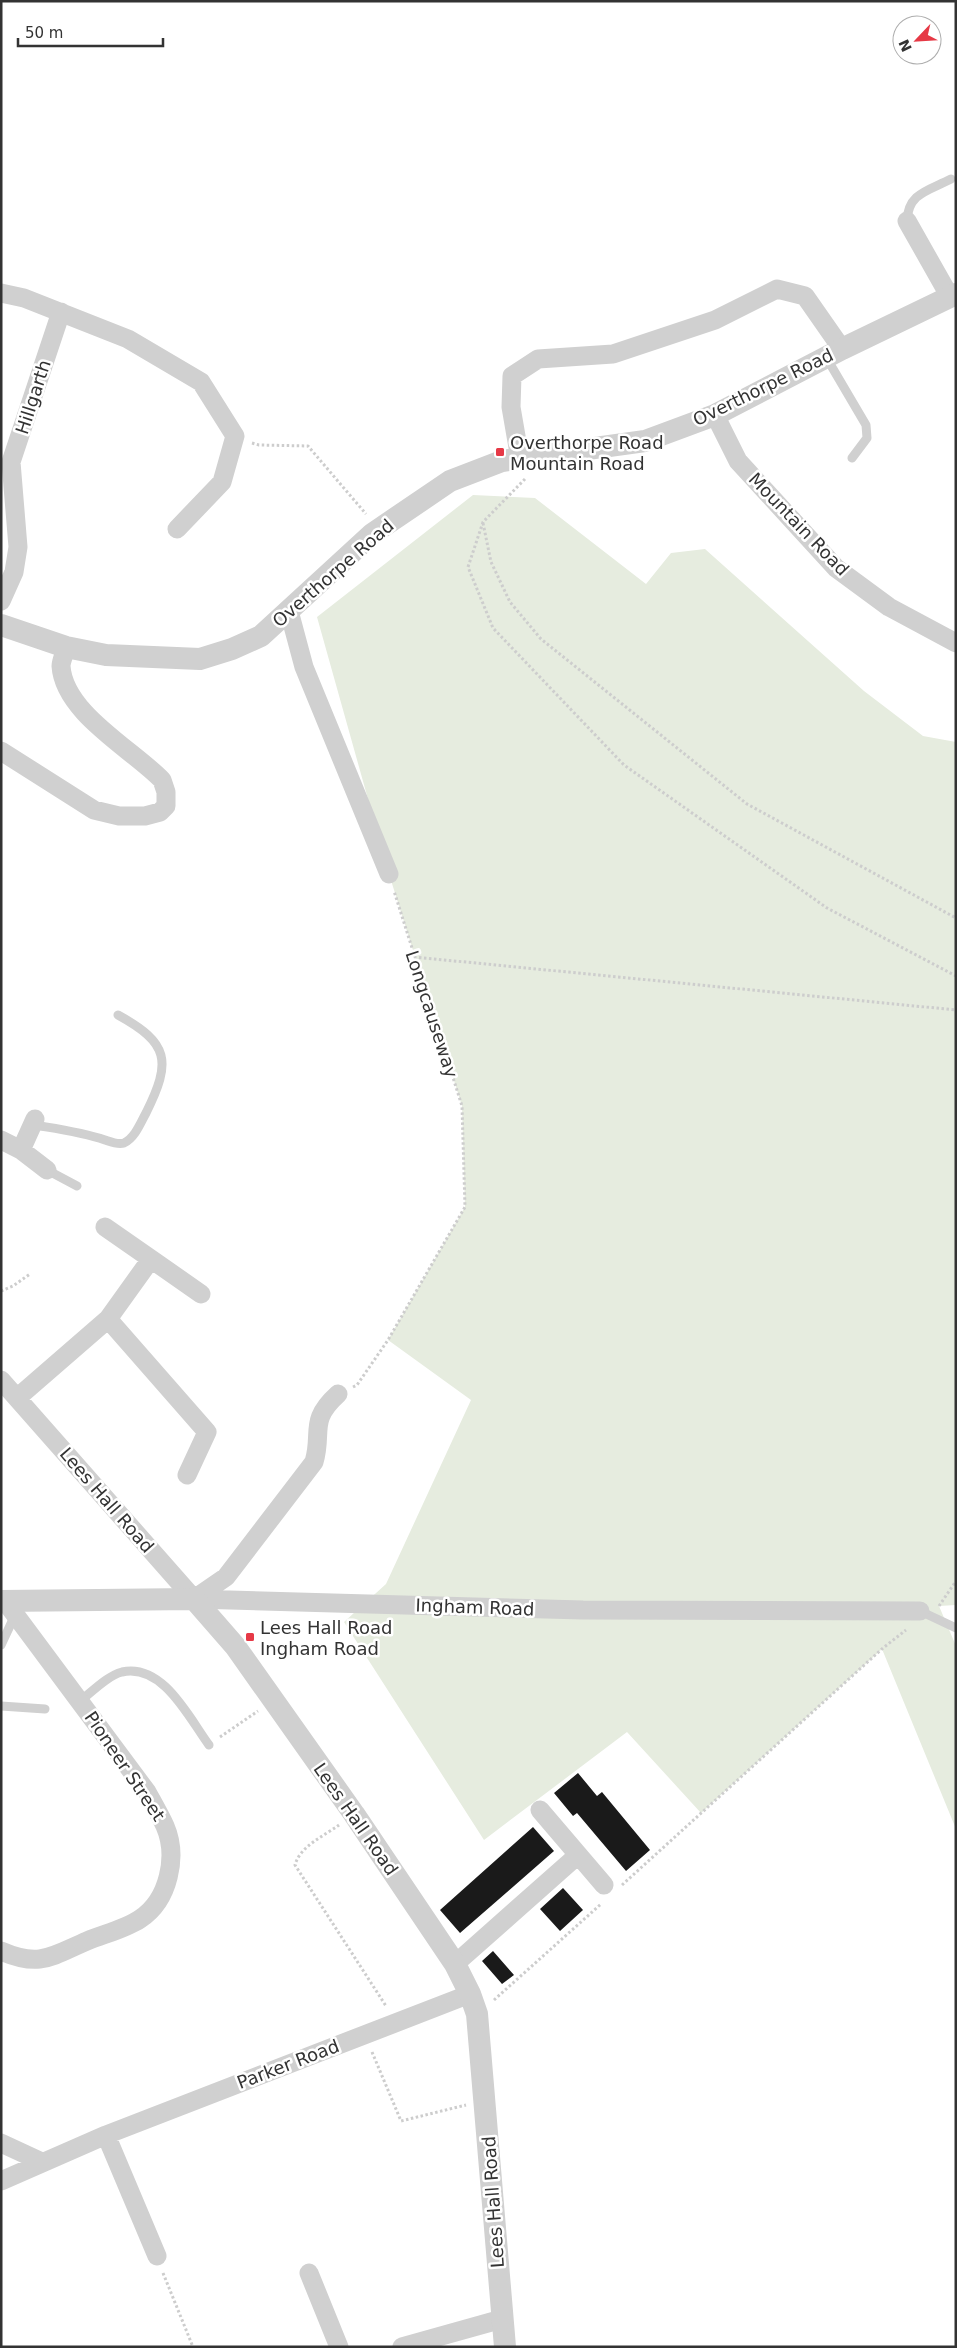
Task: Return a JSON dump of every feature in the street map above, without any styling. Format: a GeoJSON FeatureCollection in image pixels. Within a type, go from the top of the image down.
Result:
{"type":"FeatureCollection","features":[{"type":"Feature","properties":{"kind":"street"},"geometry":{"type":"LineString","coordinates":[[906,221],[953,296]]}},
{"type":"Feature","properties":{"kind":"street"},"geometry":{"type":"LineString","coordinates":[[520,459],[511,407],[512,376],[538,359],[613,354],[715,320],[777,289],[805,296],[834,353]]}},
{"type":"Feature","properties":{"kind":"street"},"geometry":{"type":"LineString","coordinates":[[1,293],[24,298],[128,339],[201,382],[235,436],[222,482],[177,529]]}},
{"type":"Feature","properties":{"kind":"street","name":"Overthorpe Road"},"geometry":{"type":"LineString","coordinates":[[1,626],[66,647],[106,655],[200,659],[232,650],[261,636],[372,534],[450,481],[502,461],[645,441],[714,415],[834,353],[953,296]]}},
{"type":"Feature","properties":{"kind":"street","name":"Hillgarth"},"geometry":{"type":"LineString","coordinates":[[1,601],[14,572],[18,547],[11,462],[61,312]]}},
{"type":"Feature","properties":{"kind":"street","name":"Mountain Road"},"geometry":{"type":"LineString","coordinates":[[714,415],[738,461],[836,568],[889,607],[955,640]]}},
{"type":"Feature","properties":{"kind":"street"},"geometry":{"type":"LineString","coordinates":[[289,611],[304,667],[389,874]]}},
{"type":"Feature","properties":{"kind":"street"},"geometry":{"type":"LineString","coordinates":[[1,751],[94,810],[119,816],[145,816],[160,812],[166,806],[166,792],[162,780],[85,714],[69,690],[61,666],[66,647]]}},
{"type":"Feature","properties":{"kind":"street"},"geometry":{"type":"LineString","coordinates":[[21,1150],[35,1122]]}},
{"type":"Feature","properties":{"kind":"street"},"geometry":{"type":"LineString","coordinates":[[1,1140],[21,1150],[47,1170]]}},
{"type":"Feature","properties":{"kind":"street"},"geometry":{"type":"LineString","coordinates":[[105,1226],[201,1294]]}},
{"type":"Feature","properties":{"kind":"street"},"geometry":{"type":"LineString","coordinates":[[17,1398],[108,1319],[151,1259]]}},
{"type":"Feature","properties":{"kind":"street"},"geometry":{"type":"LineString","coordinates":[[108,1319],[208,1432],[187,1475]]}},
{"type":"Feature","properties":{"kind":"street","name":"Lees Hall Road"},"geometry":{"type":"LineString","coordinates":[[1,1380],[235,1646],[354,1814],[455,1964],[474,2004],[486,2100],[505,2347]]}},
{"type":"Feature","properties":{"kind":"street"},"geometry":{"type":"LineString","coordinates":[[194,1599],[226,1577],[314,1462],[318,1450],[316,1428],[328,1403],[338,1394]]}},
{"type":"Feature","properties":{"kind":"street","name":"Ingham Road"},"geometry":{"type":"LineString","coordinates":[[7,1606],[194,1599],[583,1610],[924,1613]]}},
{"type":"Feature","properties":{"kind":"street","name":"Pioneer Street"},"geometry":{"type":"LineString","coordinates":[[1,1951],[24,1960],[44,1960],[140,1919],[160,1896],[167,1882],[171,1854],[165,1826],[147,1792],[7,1606]]}},
{"type":"Feature","properties":{"kind":"street"},"geometry":{"type":"LineString","coordinates":[[540,1810],[609,1892]]}},
{"type":"Feature","properties":{"kind":"street"},"geometry":{"type":"LineString","coordinates":[[455,1964],[578,1855]]}},
{"type":"Feature","properties":{"kind":"street","name":"Parker Road"},"geometry":{"type":"LineString","coordinates":[[1,2181],[106,2135],[396,2022],[474,2004]]}},
{"type":"Feature","properties":{"kind":"street"},"geometry":{"type":"LineString","coordinates":[[106,2135],[157,2256]]}},
{"type":"Feature","properties":{"kind":"street"},"geometry":{"type":"LineString","coordinates":[[1,2143],[42,2162]]}},
{"type":"Feature","properties":{"kind":"street"},"geometry":{"type":"LineString","coordinates":[[309,2273],[339,2347]]}},
{"type":"Feature","properties":{"kind":"street"},"geometry":{"type":"LineString","coordinates":[[402,2347],[502,2319]]}},
{"type":"Feature","properties":{"kind":"lane"},"geometry":{"type":"LineString","coordinates":[[906,221],[907,208],[914,198],[951,179]]}},
{"type":"Feature","properties":{"kind":"lane"},"geometry":{"type":"LineString","coordinates":[[834,353],[866,425],[867,438],[852,458]]}},
{"type":"Feature","properties":{"kind":"lane"},"geometry":{"type":"LineString","coordinates":[[35,1122],[88,1134],[116,1143],[124,1142],[134,1134],[163,1075],[162,1059],[154,1042],[143,1029],[118,1015]]}},
{"type":"Feature","properties":{"kind":"lane"},"geometry":{"type":"LineString","coordinates":[[47,1170],[77,1186]]}},
{"type":"Feature","properties":{"kind":"lane"},"geometry":{"type":"LineString","coordinates":[[1,1645],[7,1606]]}},
{"type":"Feature","properties":{"kind":"lane"},"geometry":{"type":"LineString","coordinates":[[924,1613],[956,1628]]}},
{"type":"Feature","properties":{"kind":"lane"},"geometry":{"type":"LineString","coordinates":[[80,1701],[120,1672],[134,1672],[157,1679],[174,1697],[209,1745]]}},
{"type":"Feature","properties":{"kind":"lane"},"geometry":{"type":"LineString","coordinates":[[1,1706],[45,1709]]}},
{"type":"Feature","properties":{"kind":"path"},"geometry":{"type":"LineString","coordinates":[[235,436],[259,445],[308,446],[365,514],[372,534]]}},
{"type":"Feature","properties":{"kind":"path"},"geometry":{"type":"LineString","coordinates":[[548,455],[483,522],[468,567],[493,628],[624,765],[827,908],[956,976]]}},
{"type":"Feature","properties":{"kind":"path"},"geometry":{"type":"LineString","coordinates":[[483,522],[491,562],[510,602],[541,638],[747,804],[956,918]]}},
{"type":"Feature","properties":{"kind":"path","name":"Longcauseway"},"geometry":{"type":"LineString","coordinates":[[338,1394],[357,1384],[388,1340],[465,1207],[462,1106],[389,874]]}},
{"type":"Feature","properties":{"kind":"path"},"geometry":{"type":"LineString","coordinates":[[414,957],[956,1010]]}},
{"type":"Feature","properties":{"kind":"path"},"geometry":{"type":"LineString","coordinates":[[1,1291],[14,1286],[30,1274]]}},
{"type":"Feature","properties":{"kind":"path"},"geometry":{"type":"LineString","coordinates":[[474,2004],[609,1892],[882,1648],[924,1613],[939,1606],[956,1581]]}},
{"type":"Feature","properties":{"kind":"path"},"geometry":{"type":"LineString","coordinates":[[209,1745],[273,1701]]}},
{"type":"Feature","properties":{"kind":"path"},"geometry":{"type":"LineString","coordinates":[[354,1814],[305,1849],[297,1858],[295,1865],[396,2022]]}},
{"type":"Feature","properties":{"kind":"path"},"geometry":{"type":"LineString","coordinates":[[364,2034],[401,2121],[486,2100]]}},
{"type":"Feature","properties":{"kind":"path"},"geometry":{"type":"LineString","coordinates":[[157,2256],[193,2347]]}},
{"type":"Feature","properties":{"kind":"shaded area"},"geometry":{"type":"Polygon","coordinates":[[[473,495],[535,498],[646,584],[671,553],[705,549],[864,691],[923,736],[956,742],[956,1605],[939,1606],[956,1646],[956,1829],[882,1649],[701,1813],[627,1732],[484,1840],[344,1622],[386,1584],[471,1400],[388,1340],[465,1207],[462,1106],[389,874],[317,617],[473,495]]]}},
{"type":"Feature","properties":{"kind":"building"},"geometry":{"type":"Polygon","coordinates":[[[578,1773],[597,1796],[602,1792],[650,1850],[626,1871],[577,1813],[573,1816],[554,1793],[578,1773]]]}},
{"type":"Feature","properties":{"kind":"building"},"geometry":{"type":"Polygon","coordinates":[[[533,1827],[554,1851],[460,1933],[440,1910],[533,1827]]]}},
{"type":"Feature","properties":{"kind":"building"},"geometry":{"type":"Polygon","coordinates":[[[563,1888],[583,1910],[560,1931],[540,1909],[563,1888]]]}},
{"type":"Feature","properties":{"kind":"building"},"geometry":{"type":"Polygon","coordinates":[[[493,1951],[514,1975],[502,1984],[482,1961],[493,1951]]]}},
{"type":"Feature","properties":{"kind":"place","name":"Overthorpe Road Mountain Road"},"geometry":{"type":"Point","coordinates":[500,452]}},
{"type":"Feature","properties":{"kind":"place","name":"Lees Hall Road Ingham Road"},"geometry":{"type":"Point","coordinates":[250,1637]}}]}
